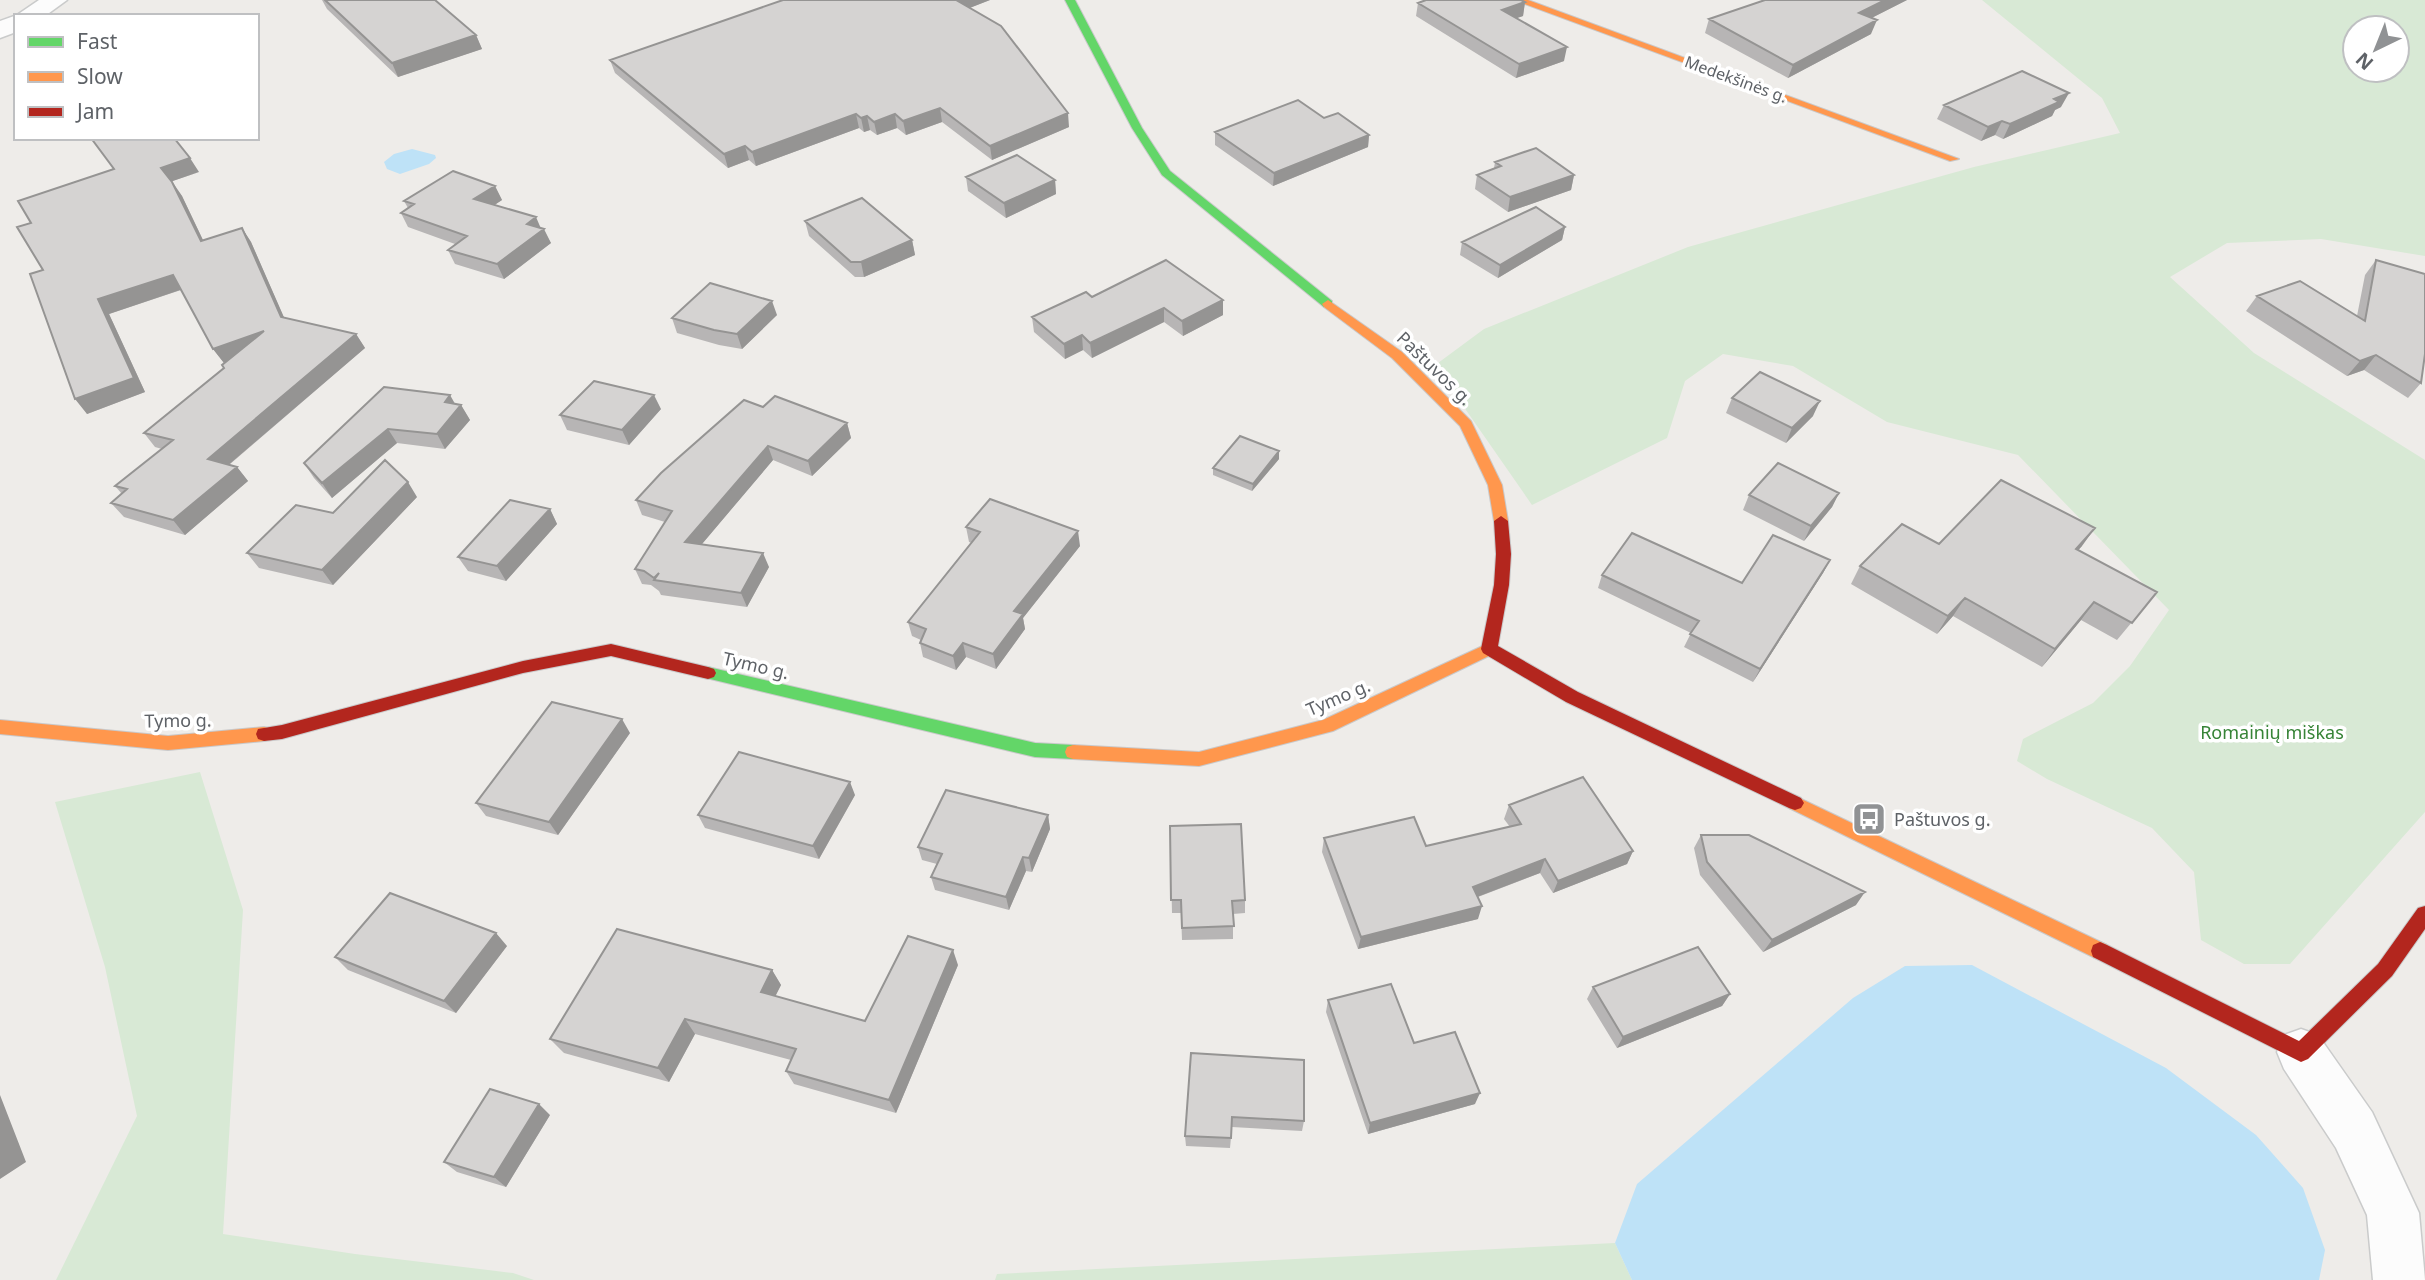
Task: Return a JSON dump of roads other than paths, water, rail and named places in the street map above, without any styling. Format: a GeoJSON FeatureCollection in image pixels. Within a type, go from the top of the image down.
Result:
{"type":"FeatureCollection","features":[{"type":"Feature","properties":{"kind":"street"},"geometry":{"type":"LineString","coordinates":[[32,14],[56,0]]}},
{"type":"Feature","properties":{"kind":"street","name":"Paštuvos g."},"geometry":{"type":"LineString","coordinates":[[1070,0],[1137,128],[1166,173],[1283,270],[1397,355],[1466,424],[1495,485],[1506,551],[1499,608],[1489,649]]}},
{"type":"Feature","properties":{"kind":"street","name":"Medekšinės g."},"geometry":{"type":"LineString","coordinates":[[1519,0],[1954,159]]}},
{"type":"Feature","properties":{"kind":"street"},"geometry":{"type":"LineString","coordinates":[[1489,649],[1572,697],[1975,888],[2301,1052],[2354,1130],[2393,1213],[2400,1280]]}},
{"type":"Feature","properties":{"kind":"street","name":"Tymo g."},"geometry":{"type":"LineString","coordinates":[[0,727],[168,743],[282,732],[523,667],[611,650],[1035,750],[1199,759],[1327,726],[1489,649]]}},
{"type":"Feature","properties":{"kind":"street"},"geometry":{"type":"LineString","coordinates":[[2301,1052],[2360,996],[2417,929],[2425,914]]}},
{"type":"Feature","properties":{"kind":"water"},"geometry":{"type":"Polygon","coordinates":[[[412,149],[435,155],[436,158],[429,164],[400,174],[387,169],[384,162],[394,154],[412,149]]]}},
{"type":"Feature","properties":{"kind":"water"},"geometry":{"type":"Polygon","coordinates":[[[1972,965],[2166,1068],[2256,1135],[2303,1188],[2325,1250],[2319,1280],[1632,1280],[1615,1243],[1637,1184],[1853,998],[1905,966],[1972,965]]]}},
{"type":"Feature","properties":{"kind":"place","name":"Paštuvos g."},"geometry":{"type":"Point","coordinates":[1869,819]}},
{"type":"Feature","properties":{"kind":"park label","name":"Romainių miškas"},"geometry":{"type":"Point","coordinates":[2272,732]}}]}
